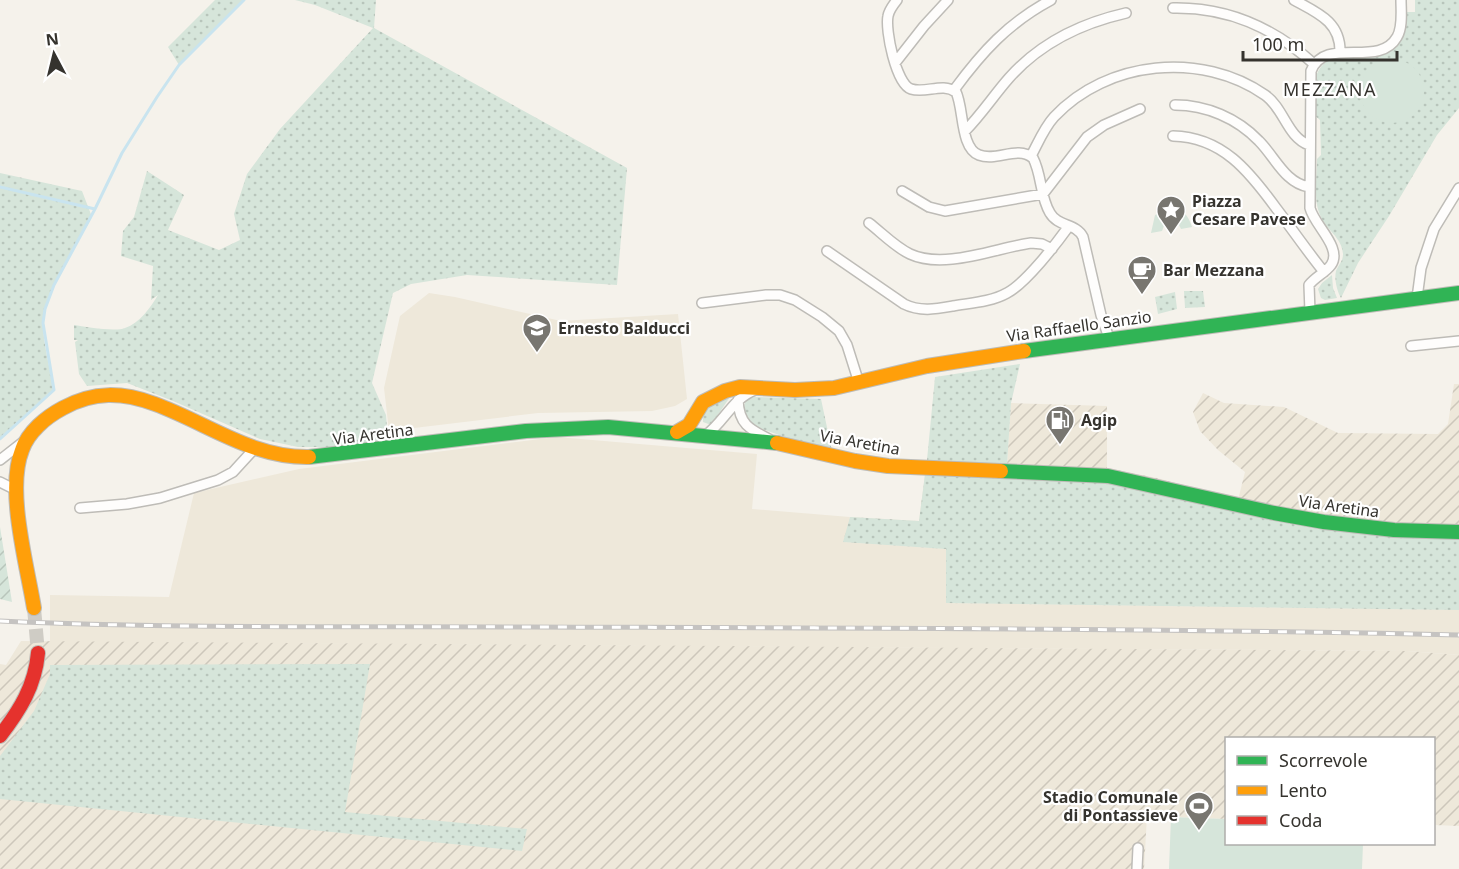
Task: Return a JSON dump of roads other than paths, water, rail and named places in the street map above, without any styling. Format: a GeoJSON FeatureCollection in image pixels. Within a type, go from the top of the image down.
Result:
{"type":"FeatureCollection","features":[{"type":"Feature","properties":{"kind":"street"},"geometry":{"type":"LineString","coordinates":[[897,0],[887,20],[895,63],[902,83],[910,89],[947,87],[954,90],[958,96],[970,148],[981,156],[1018,152],[1031,156],[1036,164],[1043,194],[1052,216],[1057,221],[1078,230],[1083,237],[1101,315],[1109,338]]}},
{"type":"Feature","properties":{"kind":"street"},"geometry":{"type":"LineString","coordinates":[[895,63],[948,0]]}},
{"type":"Feature","properties":{"kind":"street"},"geometry":{"type":"LineString","coordinates":[[954,90],[982,53],[996,39],[1018,20],[1051,0]]}},
{"type":"Feature","properties":{"kind":"street"},"geometry":{"type":"LineString","coordinates":[[1294,0],[1318,14],[1334,27],[1339,36],[1340,53]]}},
{"type":"Feature","properties":{"kind":"street"},"geometry":{"type":"LineString","coordinates":[[1310,312],[1309,285],[1332,263],[1334,252],[1330,242],[1312,216],[1310,208],[1310,74],[1314,64],[1327,55],[1380,49],[1391,43],[1399,31],[1399,2]]}},
{"type":"Feature","properties":{"kind":"street"},"geometry":{"type":"LineString","coordinates":[[1173,8],[1209,10],[1251,22],[1280,37],[1314,64]]}},
{"type":"Feature","properties":{"kind":"street"},"geometry":{"type":"LineString","coordinates":[[965,132],[1010,77],[1049,44],[1083,26],[1126,13]]}},
{"type":"Feature","properties":{"kind":"street"},"geometry":{"type":"LineString","coordinates":[[1031,156],[1053,119],[1076,99],[1116,78],[1156,68],[1203,69],[1245,83],[1273,102],[1296,138],[1309,145]]}},
{"type":"Feature","properties":{"kind":"street"},"geometry":{"type":"LineString","coordinates":[[1175,105],[1205,108],[1232,120],[1257,139],[1294,183],[1309,187]]}},
{"type":"Feature","properties":{"kind":"street"},"geometry":{"type":"LineString","coordinates":[[902,191],[929,207],[945,212],[1043,194],[1087,137],[1111,121],[1140,109]]}},
{"type":"Feature","properties":{"kind":"street"},"geometry":{"type":"LineString","coordinates":[[1173,136],[1210,143],[1238,162],[1258,184],[1324,272]]}},
{"type":"Feature","properties":{"kind":"street"},"geometry":{"type":"LineString","coordinates":[[1417,298],[1421,268],[1434,229],[1459,188]]}},
{"type":"Feature","properties":{"kind":"street"},"geometry":{"type":"LineString","coordinates":[[869,223],[903,250],[926,259],[950,259],[1034,243],[1052,249]]}},
{"type":"Feature","properties":{"kind":"street"},"geometry":{"type":"LineString","coordinates":[[826,251],[903,304],[925,310],[990,299],[1007,293],[1052,249],[1069,226]]}},
{"type":"Feature","properties":{"kind":"street","name":"Via Raffaello Sanzio"},"geometry":{"type":"LineString","coordinates":[[692,422],[698,407],[708,398],[740,387],[816,390],[859,383],[944,363],[1109,338],[1459,293]]}},
{"type":"Feature","properties":{"kind":"street"},"geometry":{"type":"LineString","coordinates":[[702,303],[766,295],[780,295],[795,300],[829,321],[839,331],[845,341],[859,383]]}},
{"type":"Feature","properties":{"kind":"street"},"geometry":{"type":"LineString","coordinates":[[1411,346],[1459,341]]}},
{"type":"Feature","properties":{"kind":"street"},"geometry":{"type":"LineString","coordinates":[[677,432],[692,422],[696,431],[706,435],[746,393],[760,388]]}},
{"type":"Feature","properties":{"kind":"street","name":"Via Aretina"},"geometry":{"type":"LineString","coordinates":[[16,469],[0,462],[50,416],[67,405],[95,396],[117,395],[148,401],[254,449],[284,456],[314,457],[559,428],[608,427],[777,442],[878,465],[1108,476],[1253,509],[1324,522],[1394,530],[1459,532]]}},
{"type":"Feature","properties":{"kind":"street"},"geometry":{"type":"LineString","coordinates":[[738,400],[740,417],[745,424],[777,442]]}},
{"type":"Feature","properties":{"kind":"street","name":"Via Aretina"},"geometry":{"type":"LineString","coordinates":[[29,437],[21,450],[16,469],[16,490],[34,608]]}},
{"type":"Feature","properties":{"kind":"street"},"geometry":{"type":"LineString","coordinates":[[80,507],[149,500],[218,480],[232,472],[254,449]]}},
{"type":"Feature","properties":{"kind":"street"},"geometry":{"type":"LineString","coordinates":[[0,482],[16,490]]}},
{"type":"Feature","properties":{"kind":"street"},"geometry":{"type":"LineString","coordinates":[[0,736],[29,694],[37,670],[38,653]]}},
{"type":"Feature","properties":{"kind":"street"},"geometry":{"type":"LineString","coordinates":[[1137,869],[1138,848]]}},
{"type":"Feature","properties":{"kind":"waterway"},"geometry":{"type":"LineString","coordinates":[[0,439],[54,390],[43,323],[45,309],[54,285],[122,153],[179,65],[244,0]]}},
{"type":"Feature","properties":{"kind":"waterway"},"geometry":{"type":"LineString","coordinates":[[0,187],[95,209]]}},
{"type":"Feature","properties":{"kind":"tunnel"},"geometry":{"type":"LineString","coordinates":[[34,608],[38,653]]}},
{"type":"Feature","properties":{"kind":"railway"},"geometry":{"type":"LineString","coordinates":[[0,621],[198,626],[994,629],[1459,635]]}},
{"type":"Feature","properties":{"kind":"place","name":"Piazza Cesare Pavese"},"geometry":{"type":"Point","coordinates":[1171,236]}},
{"type":"Feature","properties":{"kind":"place","name":"Bar Mezzana"},"geometry":{"type":"Point","coordinates":[1142,296]}},
{"type":"Feature","properties":{"kind":"place","name":"Ernesto Balducci"},"geometry":{"type":"Point","coordinates":[537,354]}},
{"type":"Feature","properties":{"kind":"place","name":"Agip"},"geometry":{"type":"Point","coordinates":[1060,446]}},
{"type":"Feature","properties":{"kind":"place","name":"Stadio Comunale di Pontassieve"},"geometry":{"type":"Point","coordinates":[1199,832]}},
{"type":"Feature","properties":{"kind":"district","name":"MEZZANA"},"geometry":{"type":"Point","coordinates":[1330,90]}}]}
